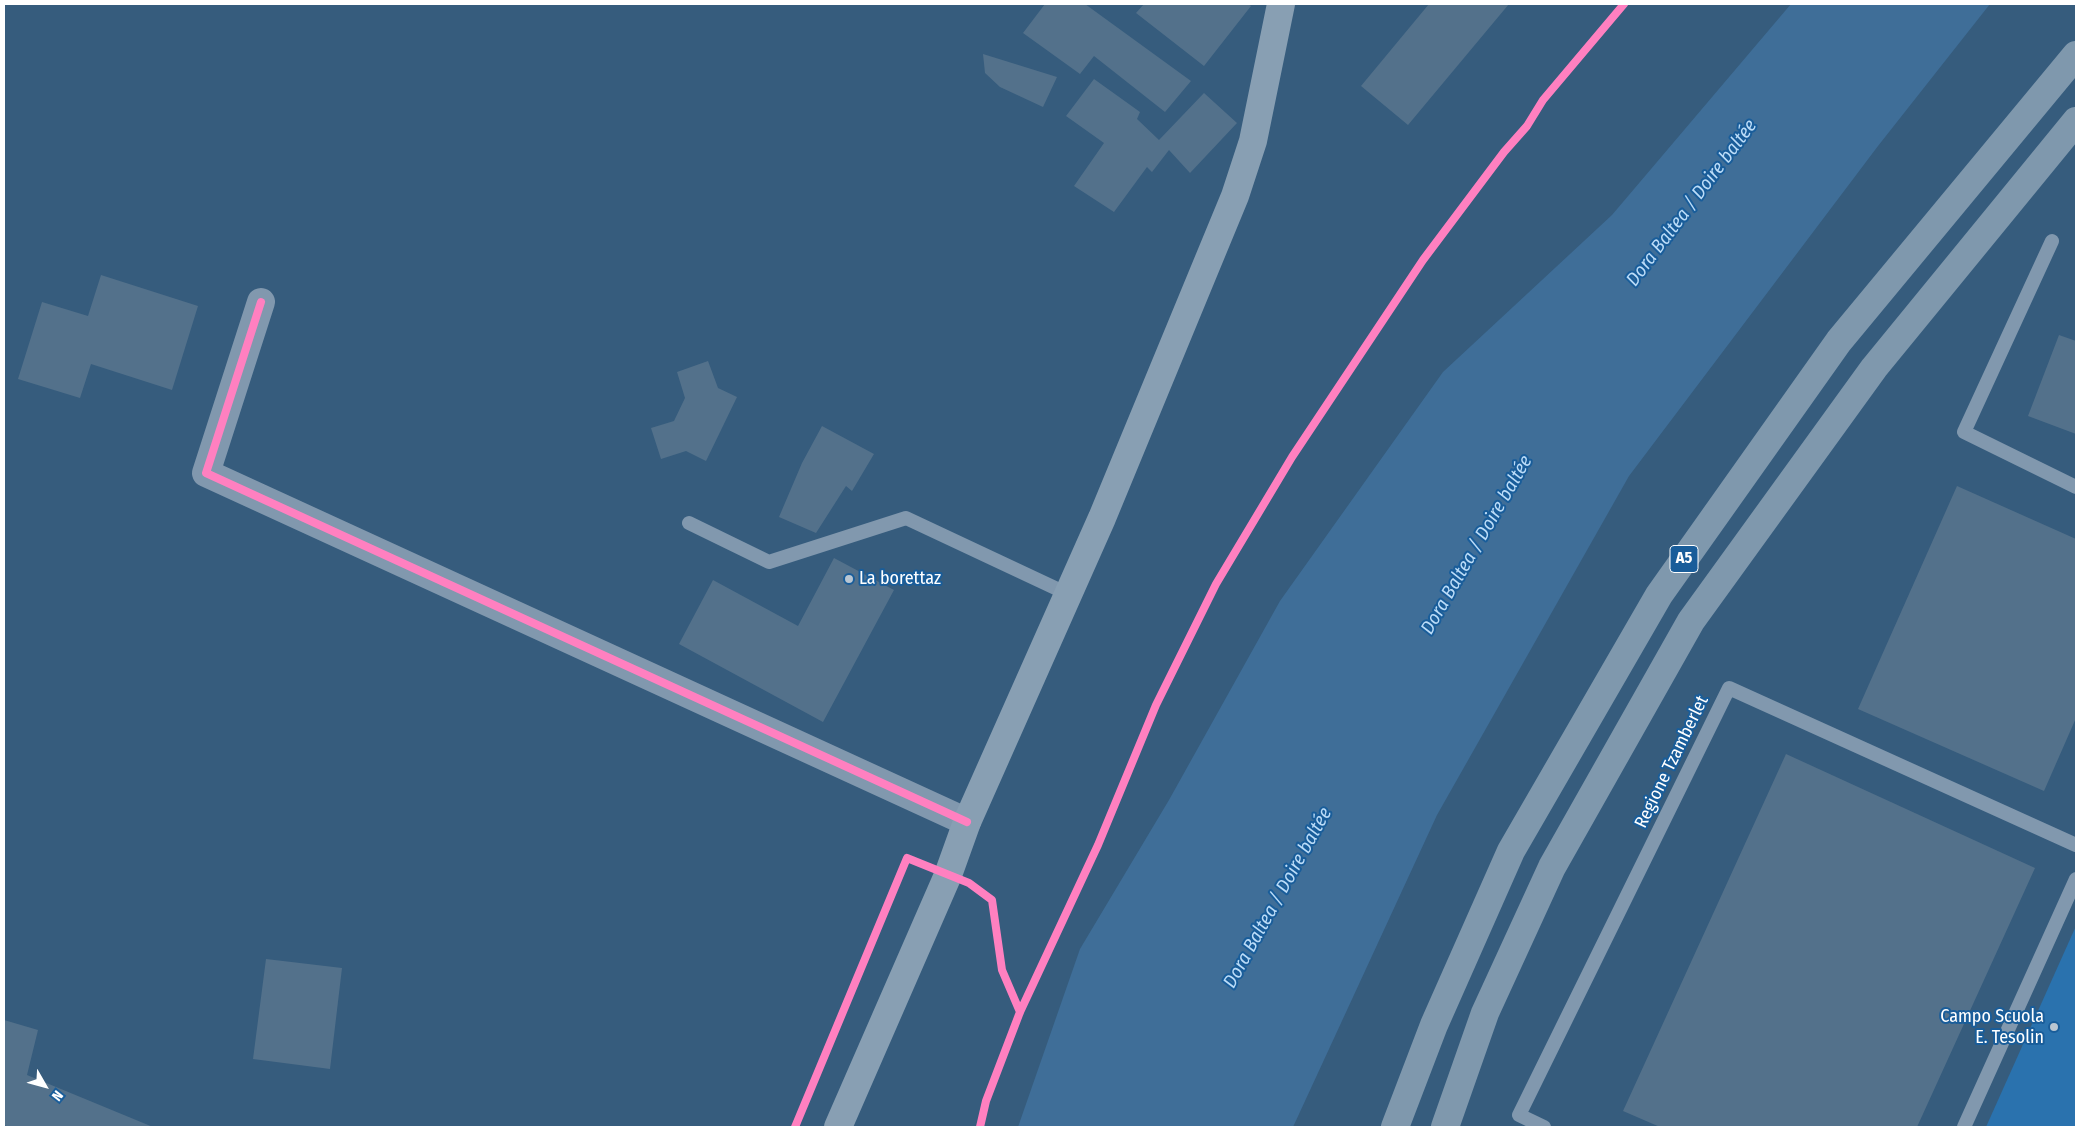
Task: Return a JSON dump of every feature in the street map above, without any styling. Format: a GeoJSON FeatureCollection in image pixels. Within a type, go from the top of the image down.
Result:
{"type":"FeatureCollection","features":[{"type":"Feature","properties":{"kind":"highway","name":"A5"},"geometry":{"type":"LineString","coordinates":[[1395,1127],[1434,1025],[1511,851],[1659,595],[1839,341],[2076,56]]}},
{"type":"Feature","properties":{"kind":"highway","name":"A5"},"geometry":{"type":"LineString","coordinates":[[1445,1127],[1485,1013],[1552,867],[1691,621],[1874,368],[2076,122]]}},
{"type":"Feature","properties":{"kind":"main road"},"geometry":{"type":"LineString","coordinates":[[838,1127],[948,875],[968,822],[1102,518],[1235,196],[1253,141],[1281,4]]}},
{"type":"Feature","properties":{"kind":"street"},"geometry":{"type":"LineString","coordinates":[[261,302],[206,473],[968,822]]}},
{"type":"Feature","properties":{"kind":"lane"},"geometry":{"type":"LineString","coordinates":[[2052,242],[1964,432],[2076,487]]}},
{"type":"Feature","properties":{"kind":"lane"},"geometry":{"type":"LineString","coordinates":[[689,523],[769,562],[906,518],[1068,594]]}},
{"type":"Feature","properties":{"kind":"lane","name":"Regione Tzamberlet"},"geometry":{"type":"LineString","coordinates":[[1544,1127],[1518,1115],[1729,688],[2076,845]]}},
{"type":"Feature","properties":{"kind":"lane"},"geometry":{"type":"LineString","coordinates":[[1964,1127],[2076,879]]}},
{"type":"Feature","properties":{"kind":"shaded area","name":"Campo Scuola E. Tesolin"},"geometry":{"type":"Polygon","coordinates":[[[2076,926],[2076,1127],[1986,1127],[2076,926]]]}},
{"type":"Feature","properties":{"kind":"water","name":"Dora Baltea / Doire baltée"},"geometry":{"type":"Polygon","coordinates":[[[1791,4],[1990,4],[1878,146],[1629,476],[1437,815],[1293,1127],[1018,1127],[1080,949],[1169,800],[1280,601],[1443,372],[1612,215],[1791,4]]]}},
{"type":"Feature","properties":{"kind":"building"},"geometry":{"type":"Polygon","coordinates":[[[1045,4],[1085,4],[1191,81],[1165,112],[1094,56],[1080,74],[1023,33],[1045,4]]]}},
{"type":"Feature","properties":{"kind":"building"},"geometry":{"type":"Polygon","coordinates":[[[1144,4],[1248,4],[1251,6],[1204,66],[1136,13],[1144,4]]]}},
{"type":"Feature","properties":{"kind":"building"},"geometry":{"type":"Polygon","coordinates":[[[1429,4],[1509,4],[1408,125],[1361,86],[1429,4]]]}},
{"type":"Feature","properties":{"kind":"building"},"geometry":{"type":"Polygon","coordinates":[[[983,54],[1057,77],[1043,107],[1000,87],[985,73],[983,54]]]}},
{"type":"Feature","properties":{"kind":"building"},"geometry":{"type":"Polygon","coordinates":[[[1094,79],[1140,112],[1137,119],[1159,140],[1204,93],[1237,123],[1190,173],[1169,150],[1152,172],[1147,167],[1114,212],[1074,186],[1104,143],[1066,116],[1094,79]]]}},
{"type":"Feature","properties":{"kind":"building"},"geometry":{"type":"Polygon","coordinates":[[[101,275],[198,306],[172,390],[91,364],[80,398],[18,379],[42,302],[88,316],[101,275]]]}},
{"type":"Feature","properties":{"kind":"building"},"geometry":{"type":"Polygon","coordinates":[[[2059,335],[2076,341],[2076,434],[2028,416],[2059,335]]]}},
{"type":"Feature","properties":{"kind":"building"},"geometry":{"type":"Polygon","coordinates":[[[708,361],[718,388],[737,397],[706,461],[686,451],[661,459],[651,428],[674,421],[685,398],[677,372],[708,361]]]}},
{"type":"Feature","properties":{"kind":"building"},"geometry":{"type":"Polygon","coordinates":[[[822,426],[874,454],[852,491],[846,486],[816,533],[779,517],[802,463],[822,426]]]}},
{"type":"Feature","properties":{"kind":"building"},"geometry":{"type":"Polygon","coordinates":[[[1957,486],[2076,539],[2076,718],[2044,791],[1858,709],[1957,486]]]}},
{"type":"Feature","properties":{"kind":"building"},"geometry":{"type":"Polygon","coordinates":[[[834,558],[894,590],[823,722],[679,644],[713,580],[798,626],[834,558]]]}},
{"type":"Feature","properties":{"kind":"building"},"geometry":{"type":"Polygon","coordinates":[[[1786,754],[2035,868],[1917,1127],[1660,1127],[1623,1111],[1786,754]]]}},
{"type":"Feature","properties":{"kind":"building"},"geometry":{"type":"Polygon","coordinates":[[[266,959],[342,968],[330,1069],[253,1059],[266,959]]]}},
{"type":"Feature","properties":{"kind":"building"},"geometry":{"type":"Polygon","coordinates":[[[4,1020],[38,1030],[27,1075],[153,1127],[9,1127],[4,1125],[4,1020]]]}},
{"type":"Feature","properties":{"kind":"cycle path"},"geometry":{"type":"LineString","coordinates":[[980,1127],[986,1101],[1020,1012],[1098,845],[1156,705],[1216,584],[1292,457],[1423,260],[1504,152],[1527,126],[1543,100],[1624,4]]}},
{"type":"Feature","properties":{"kind":"cycle path"},"geometry":{"type":"LineString","coordinates":[[261,302],[206,473],[967,822]]}},
{"type":"Feature","properties":{"kind":"cycle path"},"geometry":{"type":"LineString","coordinates":[[795,1127],[907,858],[969,883],[992,900],[1002,970],[1020,1012]]}},
{"type":"Feature","properties":{"kind":"place","name":"La borettaz"},"geometry":{"type":"Point","coordinates":[849,579]}},
{"type":"Feature","properties":{"kind":"place","name":"Campo Scuola E. Tesolin"},"geometry":{"type":"Point","coordinates":[2054,1027]}}]}
